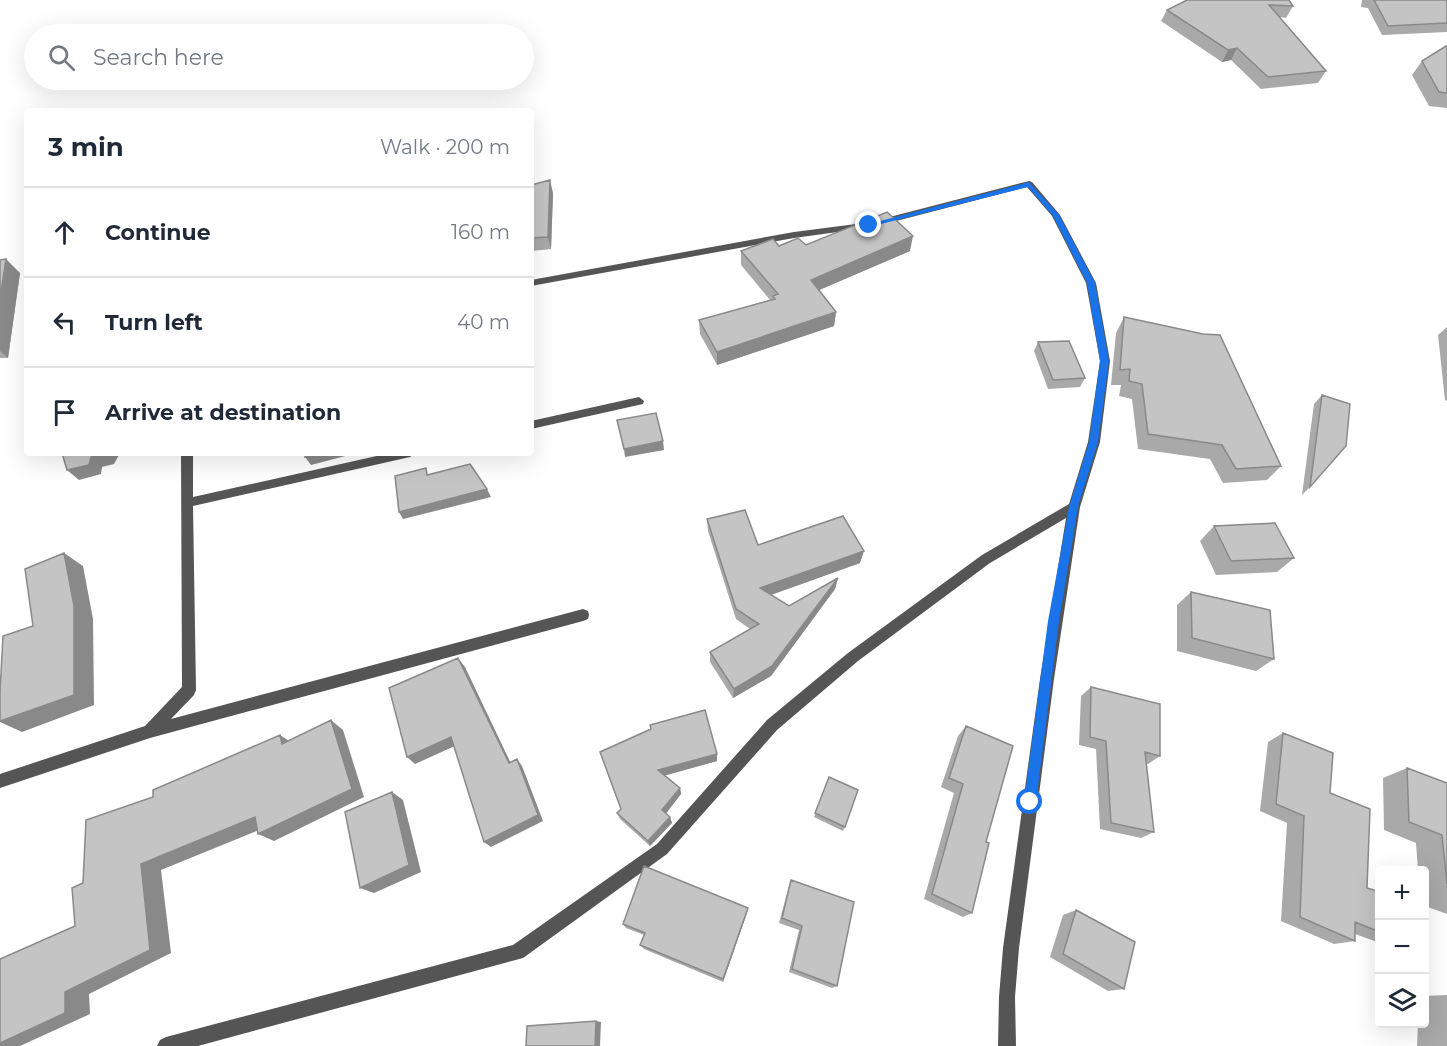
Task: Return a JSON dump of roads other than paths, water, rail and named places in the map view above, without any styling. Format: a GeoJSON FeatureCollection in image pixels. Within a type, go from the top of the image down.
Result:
{"type":"FeatureCollection","features":[{"type":"Feature","properties":{"kind":"street"},"geometry":{"type":"LineString","coordinates":[[534,282],[782,237],[869,225],[1029,184],[1056,215],[1091,283],[1105,361],[1094,442],[1074,507],[1054,621],[1005,1008],[1006,1046]]}},
{"type":"Feature","properties":{"kind":"street"},"geometry":{"type":"LineString","coordinates":[[534,424],[639,401]]}},
{"type":"Feature","properties":{"kind":"street"},"geometry":{"type":"LineString","coordinates":[[149,731],[189,690],[187,456]]}},
{"type":"Feature","properties":{"kind":"street"},"geometry":{"type":"LineString","coordinates":[[187,503],[397,456]]}},
{"type":"Feature","properties":{"kind":"street"},"geometry":{"type":"LineString","coordinates":[[166,1046],[517,952],[662,849],[771,725],[853,657],[986,559],[1074,507]]}},
{"type":"Feature","properties":{"kind":"street"},"geometry":{"type":"LineString","coordinates":[[0,781],[149,731],[583,615]]}}]}
